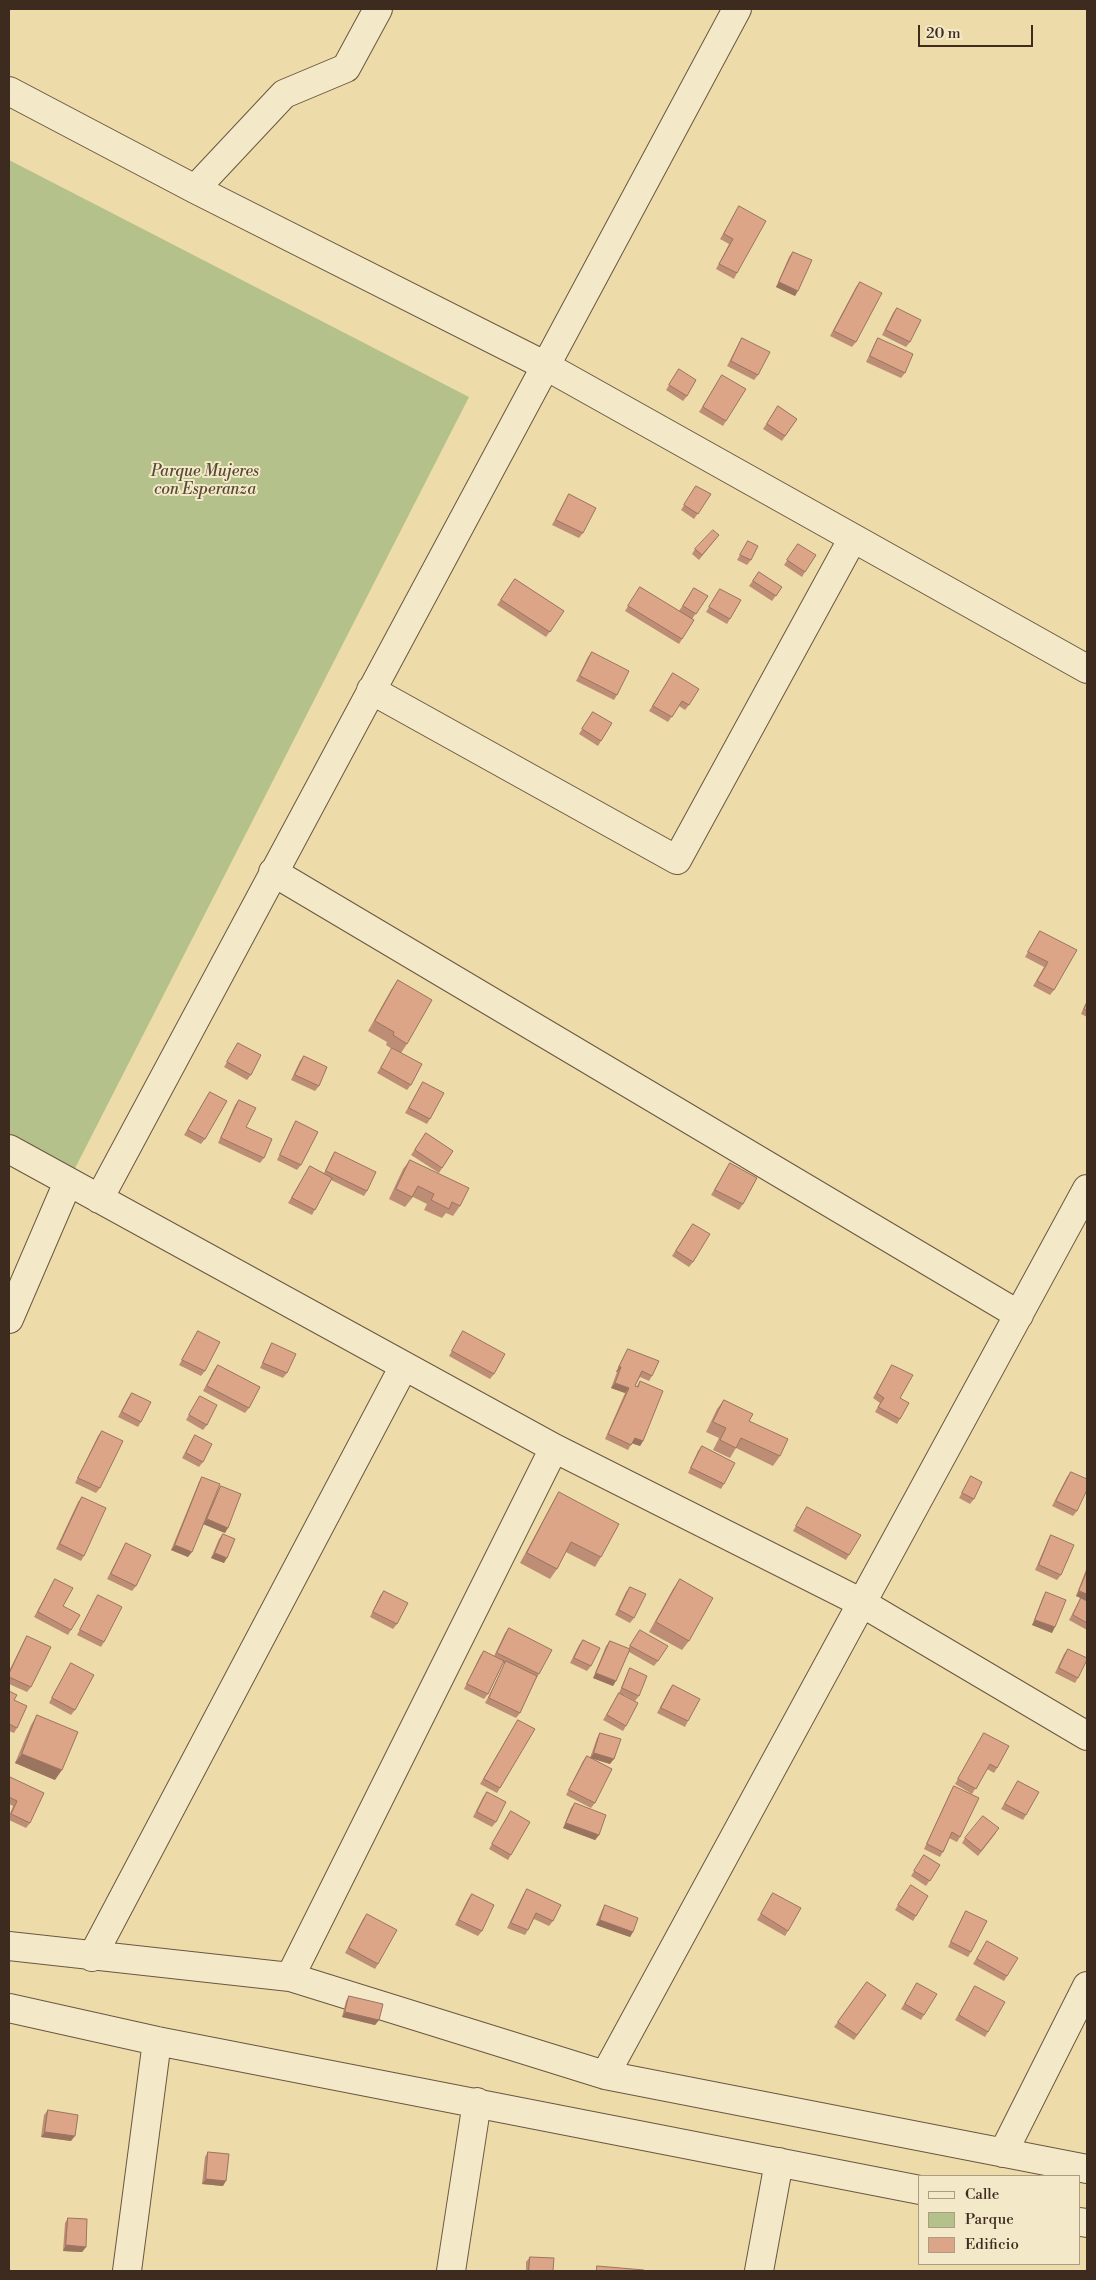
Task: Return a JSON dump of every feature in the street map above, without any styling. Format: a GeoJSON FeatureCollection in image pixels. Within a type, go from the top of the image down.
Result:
{"type":"FeatureCollection","features":[{"type":"Feature","properties":{"kind":"street"},"geometry":{"type":"LineString","coordinates":[[195,189],[284,94],[346,68],[378,9]]}},
{"type":"Feature","properties":{"kind":"street"},"geometry":{"type":"LineString","coordinates":[[99,1198],[737,9]]}},
{"type":"Feature","properties":{"kind":"street"},"geometry":{"type":"LineString","coordinates":[[9,90],[195,189],[546,366],[1087,669]]}},
{"type":"Feature","properties":{"kind":"street"},"geometry":{"type":"LineString","coordinates":[[371,690],[677,860],[853,538]]}},
{"type":"Feature","properties":{"kind":"street"},"geometry":{"type":"LineString","coordinates":[[273,872],[1019,1315]]}},
{"type":"Feature","properties":{"kind":"street"},"geometry":{"type":"LineString","coordinates":[[9,1149],[554,1448],[862,1603],[1087,1736]]}},
{"type":"Feature","properties":{"kind":"street"},"geometry":{"type":"LineString","coordinates":[[9,1319],[68,1182]]}},
{"type":"Feature","properties":{"kind":"street"},"geometry":{"type":"LineString","coordinates":[[605,2075],[1087,1189]]}},
{"type":"Feature","properties":{"kind":"street"},"geometry":{"type":"LineString","coordinates":[[92,1957],[404,1366]]}},
{"type":"Feature","properties":{"kind":"street"},"geometry":{"type":"LineString","coordinates":[[290,1978],[554,1448]]}},
{"type":"Feature","properties":{"kind":"street"},"geometry":{"type":"LineString","coordinates":[[9,1946],[92,1957],[290,1978],[605,2075],[1087,2169]]}},
{"type":"Feature","properties":{"kind":"street"},"geometry":{"type":"LineString","coordinates":[[1003,2152],[1087,1986]]}},
{"type":"Feature","properties":{"kind":"street"},"geometry":{"type":"LineString","coordinates":[[9,2008],[157,2041],[918,2190]]}},
{"type":"Feature","properties":{"kind":"street"},"geometry":{"type":"LineString","coordinates":[[127,2271],[157,2041]]}},
{"type":"Feature","properties":{"kind":"street"},"geometry":{"type":"LineString","coordinates":[[452,2271],[477,2102]]}},
{"type":"Feature","properties":{"kind":"street"},"geometry":{"type":"LineString","coordinates":[[758,2271],[779,2162]]}},
{"type":"Feature","properties":{"kind":"green space","name":"Parque Mujeres con Esperanza"},"geometry":{"type":"Polygon","coordinates":[[[9,160],[469,397],[68,1182],[9,1140],[9,160]]]}},
{"type":"Feature","properties":{"kind":"building"},"geometry":{"type":"Polygon","coordinates":[[[739,206],[766,221],[737,273],[719,264],[733,239],[724,234],[739,206]]]}},
{"type":"Feature","properties":{"kind":"building"},"geometry":{"type":"Polygon","coordinates":[[[793,252],[812,260],[798,291],[779,282],[793,252]]]}},
{"type":"Feature","properties":{"kind":"building"},"geometry":{"type":"Polygon","coordinates":[[[860,282],[882,293],[856,342],[834,331],[860,282]]]}},
{"type":"Feature","properties":{"kind":"building"},"geometry":{"type":"Polygon","coordinates":[[[897,308],[921,320],[910,342],[886,330],[897,308]]]}},
{"type":"Feature","properties":{"kind":"building"},"geometry":{"type":"Polygon","coordinates":[[[742,338],[770,352],[758,375],[731,361],[742,338]]]}},
{"type":"Feature","properties":{"kind":"building"},"geometry":{"type":"Polygon","coordinates":[[[878,338],[913,354],[905,373],[870,356],[878,338]]]}},
{"type":"Feature","properties":{"kind":"building"},"geometry":{"type":"Polygon","coordinates":[[[679,369],[696,380],[687,396],[669,385],[679,369]]]}},
{"type":"Feature","properties":{"kind":"building"},"geometry":{"type":"Polygon","coordinates":[[[722,375],[746,389],[726,421],[703,407],[722,375]]]}},
{"type":"Feature","properties":{"kind":"building"},"geometry":{"type":"Polygon","coordinates":[[[778,406],[797,419],[785,436],[767,424],[778,406]]]}},
{"type":"Feature","properties":{"kind":"building"},"geometry":{"type":"Polygon","coordinates":[[[696,486],[711,494],[698,514],[684,505],[696,486]]]}},
{"type":"Feature","properties":{"kind":"building"},"geometry":{"type":"Polygon","coordinates":[[[569,494],[596,508],[583,533],[556,520],[569,494]]]}},
{"type":"Feature","properties":{"kind":"building"},"geometry":{"type":"Polygon","coordinates":[[[713,530],[719,535],[702,555],[695,549],[713,530]]]}},
{"type":"Feature","properties":{"kind":"building"},"geometry":{"type":"Polygon","coordinates":[[[748,541],[758,546],[751,560],[740,555],[748,541]]]}},
{"type":"Feature","properties":{"kind":"building"},"geometry":{"type":"Polygon","coordinates":[[[798,544],[816,555],[805,572],[787,560],[798,544]]]}},
{"type":"Feature","properties":{"kind":"building"},"geometry":{"type":"Polygon","coordinates":[[[759,572],[782,587],[776,596],[753,581],[759,572]]]}},
{"type":"Feature","properties":{"kind":"building"},"geometry":{"type":"Polygon","coordinates":[[[515,579],[564,611],[550,632],[501,600],[515,579]]]}},
{"type":"Feature","properties":{"kind":"building"},"geometry":{"type":"Polygon","coordinates":[[[640,587],[694,620],[682,639],[628,606],[640,587]]]}},
{"type":"Feature","properties":{"kind":"building"},"geometry":{"type":"Polygon","coordinates":[[[694,588],[708,596],[696,614],[683,606],[694,588]]]}},
{"type":"Feature","properties":{"kind":"building"},"geometry":{"type":"Polygon","coordinates":[[[720,589],[741,600],[730,619],[709,607],[720,589]]]}},
{"type":"Feature","properties":{"kind":"building"},"geometry":{"type":"Polygon","coordinates":[[[592,652],[629,671],[617,695],[580,676],[592,652]]]}},
{"type":"Feature","properties":{"kind":"building"},"geometry":{"type":"Polygon","coordinates":[[[673,673],[699,689],[689,705],[682,701],[672,717],[653,706],[673,673]]]}},
{"type":"Feature","properties":{"kind":"building"},"geometry":{"type":"Polygon","coordinates":[[[593,712],[612,723],[601,741],[582,729],[593,712]]]}},
{"type":"Feature","properties":{"kind":"building"},"geometry":{"type":"Polygon","coordinates":[[[1040,931],[1077,950],[1054,990],[1037,981],[1048,962],[1028,952],[1040,931]]]}},
{"type":"Feature","properties":{"kind":"building"},"geometry":{"type":"Polygon","coordinates":[[[398,980],[432,1000],[407,1044],[393,1035],[394,1032],[375,1021],[398,980]]]}},
{"type":"Feature","properties":{"kind":"building"},"geometry":{"type":"Polygon","coordinates":[[[238,1043],[261,1055],[251,1075],[227,1062],[238,1043]]]}},
{"type":"Feature","properties":{"kind":"building"},"geometry":{"type":"Polygon","coordinates":[[[392,1048],[422,1064],[411,1085],[381,1068],[392,1048]]]}},
{"type":"Feature","properties":{"kind":"building"},"geometry":{"type":"Polygon","coordinates":[[[304,1056],[327,1067],[319,1086],[295,1075],[304,1056]]]}},
{"type":"Feature","properties":{"kind":"building"},"geometry":{"type":"Polygon","coordinates":[[[423,1082],[444,1093],[430,1119],[409,1108],[423,1082]]]}},
{"type":"Feature","properties":{"kind":"building"},"geometry":{"type":"Polygon","coordinates":[[[210,1092],[227,1101],[205,1139],[188,1130],[210,1092]]]}},
{"type":"Feature","properties":{"kind":"building"},"geometry":{"type":"Polygon","coordinates":[[[239,1100],[256,1108],[246,1127],[272,1139],[264,1158],[221,1138],[239,1100]]]}},
{"type":"Feature","properties":{"kind":"building"},"geometry":{"type":"Polygon","coordinates":[[[296,1121],[318,1132],[301,1165],[280,1155],[296,1121]]]}},
{"type":"Feature","properties":{"kind":"building"},"geometry":{"type":"Polygon","coordinates":[[[426,1133],[453,1151],[442,1168],[415,1150],[426,1133]]]}},
{"type":"Feature","properties":{"kind":"building"},"geometry":{"type":"Polygon","coordinates":[[[335,1152],[376,1172],[367,1191],[326,1171],[335,1152]]]}},
{"type":"Feature","properties":{"kind":"building"},"geometry":{"type":"Polygon","coordinates":[[[410,1160],[469,1188],[460,1206],[452,1202],[449,1209],[431,1200],[434,1194],[418,1186],[412,1197],[396,1189],[410,1160]]]}},
{"type":"Feature","properties":{"kind":"building"},"geometry":{"type":"Polygon","coordinates":[[[730,1163],[757,1178],[743,1204],[715,1190],[730,1163]]]}},
{"type":"Feature","properties":{"kind":"building"},"geometry":{"type":"Polygon","coordinates":[[[310,1166],[332,1178],[315,1210],[292,1198],[310,1166]]]}},
{"type":"Feature","properties":{"kind":"building"},"geometry":{"type":"Polygon","coordinates":[[[693,1224],[710,1234],[693,1262],[676,1251],[693,1224]]]}},
{"type":"Feature","properties":{"kind":"building"},"geometry":{"type":"Polygon","coordinates":[[[198,1331],[220,1342],[205,1371],[182,1360],[198,1331]]]}},
{"type":"Feature","properties":{"kind":"building"},"geometry":{"type":"Polygon","coordinates":[[[463,1331],[505,1354],[494,1374],[452,1351],[463,1331]]]}},
{"type":"Feature","properties":{"kind":"building"},"geometry":{"type":"Polygon","coordinates":[[[272,1343],[296,1354],[287,1373],[263,1363],[272,1343]]]}},
{"type":"Feature","properties":{"kind":"building"},"geometry":{"type":"Polygon","coordinates":[[[628,1349],[659,1361],[652,1376],[642,1371],[635,1386],[638,1387],[640,1381],[663,1391],[643,1441],[635,1438],[631,1445],[608,1434],[629,1388],[615,1383],[621,1367],[619,1367],[628,1349]]]}},
{"type":"Feature","properties":{"kind":"building"},"geometry":{"type":"Polygon","coordinates":[[[218,1365],[260,1387],[249,1408],[207,1386],[218,1365]]]}},
{"type":"Feature","properties":{"kind":"building"},"geometry":{"type":"Polygon","coordinates":[[[892,1365],[913,1375],[900,1398],[909,1403],[900,1419],[878,1407],[884,1398],[877,1393],[892,1365]]]}},
{"type":"Feature","properties":{"kind":"building"},"geometry":{"type":"Polygon","coordinates":[[[132,1393],[151,1402],[141,1422],[122,1412],[132,1393]]]}},
{"type":"Feature","properties":{"kind":"building"},"geometry":{"type":"Polygon","coordinates":[[[200,1396],[217,1405],[207,1425],[189,1415],[200,1396]]]}},
{"type":"Feature","properties":{"kind":"building"},"geometry":{"type":"Polygon","coordinates":[[[724,1400],[753,1414],[749,1421],[788,1439],[780,1456],[741,1438],[736,1448],[720,1440],[726,1428],[713,1422],[724,1400]]]}},
{"type":"Feature","properties":{"kind":"building"},"geometry":{"type":"Polygon","coordinates":[[[102,1431],[123,1441],[100,1488],[78,1478],[102,1431]]]}},
{"type":"Feature","properties":{"kind":"building"},"geometry":{"type":"Polygon","coordinates":[[[195,1435],[212,1444],[203,1462],[186,1453],[195,1435]]]}},
{"type":"Feature","properties":{"kind":"building"},"geometry":{"type":"Polygon","coordinates":[[[702,1446],[735,1463],[724,1484],[691,1468],[702,1446]]]}},
{"type":"Feature","properties":{"kind":"building"},"geometry":{"type":"Polygon","coordinates":[[[1071,1472],[1087,1479],[1087,1490],[1077,1511],[1056,1501],[1071,1472]]]}},
{"type":"Feature","properties":{"kind":"building"},"geometry":{"type":"Polygon","coordinates":[[[971,1476],[982,1482],[974,1499],[962,1493],[971,1476]]]}},
{"type":"Feature","properties":{"kind":"building"},"geometry":{"type":"Polygon","coordinates":[[[202,1477],[220,1484],[192,1552],[175,1545],[202,1477]]]}},
{"type":"Feature","properties":{"kind":"building"},"geometry":{"type":"Polygon","coordinates":[[[221,1486],[241,1494],[228,1528],[207,1519],[221,1486]]]}},
{"type":"Feature","properties":{"kind":"building"},"geometry":{"type":"Polygon","coordinates":[[[559,1492],[619,1524],[601,1557],[571,1542],[557,1569],[527,1553],[559,1492]]]}},
{"type":"Feature","properties":{"kind":"building"},"geometry":{"type":"Polygon","coordinates":[[[82,1497],[106,1508],[84,1556],[60,1544],[82,1497]]]}},
{"type":"Feature","properties":{"kind":"building"},"geometry":{"type":"Polygon","coordinates":[[[807,1507],[861,1535],[849,1555],[796,1526],[807,1507]]]}},
{"type":"Feature","properties":{"kind":"building"},"geometry":{"type":"Polygon","coordinates":[[[223,1534],[235,1539],[227,1558],[215,1553],[223,1534]]]}},
{"type":"Feature","properties":{"kind":"building"},"geometry":{"type":"Polygon","coordinates":[[[1051,1535],[1074,1545],[1061,1575],[1039,1565],[1051,1535]]]}},
{"type":"Feature","properties":{"kind":"building"},"geometry":{"type":"Polygon","coordinates":[[[126,1543],[151,1555],[136,1586],[111,1574],[126,1543]]]}},
{"type":"Feature","properties":{"kind":"building"},"geometry":{"type":"Polygon","coordinates":[[[1087,1571],[1087,1594],[1079,1591],[1087,1571]]]}},
{"type":"Feature","properties":{"kind":"building"},"geometry":{"type":"Polygon","coordinates":[[[55,1579],[73,1588],[63,1606],[80,1615],[71,1630],[38,1612],[55,1579]]]}},
{"type":"Feature","properties":{"kind":"building"},"geometry":{"type":"Polygon","coordinates":[[[680,1579],[713,1598],[689,1641],[656,1622],[680,1579]]]}},
{"type":"Feature","properties":{"kind":"building"},"geometry":{"type":"Polygon","coordinates":[[[630,1587],[646,1594],[634,1618],[619,1610],[630,1587]]]}},
{"type":"Feature","properties":{"kind":"building"},"geometry":{"type":"Polygon","coordinates":[[[384,1591],[408,1603],[397,1624],[373,1612],[384,1591]]]}},
{"type":"Feature","properties":{"kind":"building"},"geometry":{"type":"Polygon","coordinates":[[[1046,1592],[1066,1600],[1055,1627],[1035,1620],[1046,1592]]]}},
{"type":"Feature","properties":{"kind":"building"},"geometry":{"type":"Polygon","coordinates":[[[98,1595],[122,1607],[104,1642],[80,1630],[98,1595]]]}},
{"type":"Feature","properties":{"kind":"building"},"geometry":{"type":"Polygon","coordinates":[[[1081,1598],[1087,1601],[1087,1623],[1073,1615],[1081,1598]]]}},
{"type":"Feature","properties":{"kind":"building"},"geometry":{"type":"Polygon","coordinates":[[[509,1628],[552,1650],[539,1674],[497,1653],[509,1628]]]}},
{"type":"Feature","properties":{"kind":"building"},"geometry":{"type":"Polygon","coordinates":[[[640,1630],[668,1646],[658,1661],[630,1646],[640,1630]]]}},
{"type":"Feature","properties":{"kind":"building"},"geometry":{"type":"Polygon","coordinates":[[[27,1636],[51,1647],[31,1687],[9,1677],[27,1636]]]}},
{"type":"Feature","properties":{"kind":"building"},"geometry":{"type":"Polygon","coordinates":[[[583,1640],[600,1648],[591,1666],[574,1658],[583,1640]]]}},
{"type":"Feature","properties":{"kind":"building"},"geometry":{"type":"Polygon","coordinates":[[[610,1641],[630,1649],[616,1681],[596,1673],[610,1641]]]}},
{"type":"Feature","properties":{"kind":"building"},"geometry":{"type":"Polygon","coordinates":[[[1068,1649],[1087,1658],[1078,1678],[1059,1668],[1068,1649]]]}},
{"type":"Feature","properties":{"kind":"building"},"geometry":{"type":"Polygon","coordinates":[[[484,1651],[504,1661],[488,1694],[467,1684],[484,1651]]]}},
{"type":"Feature","properties":{"kind":"building"},"geometry":{"type":"Polygon","coordinates":[[[506,1661],[537,1676],[520,1713],[489,1698],[506,1661]]]}},
{"type":"Feature","properties":{"kind":"building"},"geometry":{"type":"Polygon","coordinates":[[[71,1663],[94,1675],[75,1710],[52,1698],[71,1663]]]}},
{"type":"Feature","properties":{"kind":"building"},"geometry":{"type":"Polygon","coordinates":[[[630,1668],[647,1676],[639,1696],[622,1688],[630,1668]]]}},
{"type":"Feature","properties":{"kind":"building"},"geometry":{"type":"Polygon","coordinates":[[[673,1685],[700,1699],[688,1721],[661,1708],[673,1685]]]}},
{"type":"Feature","properties":{"kind":"building"},"geometry":{"type":"Polygon","coordinates":[[[9,1691],[17,1695],[14,1700],[27,1706],[17,1728],[9,1724],[9,1691]]]}},
{"type":"Feature","properties":{"kind":"building"},"geometry":{"type":"Polygon","coordinates":[[[619,1693],[638,1703],[626,1726],[607,1715],[619,1693]]]}},
{"type":"Feature","properties":{"kind":"building"},"geometry":{"type":"Polygon","coordinates":[[[37,1715],[78,1732],[62,1770],[22,1754],[37,1715]]]}},
{"type":"Feature","properties":{"kind":"building"},"geometry":{"type":"Polygon","coordinates":[[[518,1720],[535,1729],[500,1788],[484,1779],[518,1720]]]}},
{"type":"Feature","properties":{"kind":"building"},"geometry":{"type":"Polygon","coordinates":[[[600,1733],[621,1739],[614,1759],[594,1753],[600,1733]]]}},
{"type":"Feature","properties":{"kind":"building"},"geometry":{"type":"Polygon","coordinates":[[[984,1733],[1009,1746],[997,1768],[990,1764],[976,1789],[958,1779],[984,1733]]]}},
{"type":"Feature","properties":{"kind":"building"},"geometry":{"type":"Polygon","coordinates":[[[587,1756],[612,1769],[595,1803],[569,1790],[587,1756]]]}},
{"type":"Feature","properties":{"kind":"building"},"geometry":{"type":"Polygon","coordinates":[[[10,1777],[44,1793],[30,1823],[11,1814],[17,1801],[9,1797],[10,1777]]]}},
{"type":"Feature","properties":{"kind":"building"},"geometry":{"type":"Polygon","coordinates":[[[1018,1781],[1039,1792],[1026,1815],[1005,1804],[1018,1781]]]}},
{"type":"Feature","properties":{"kind":"building"},"geometry":{"type":"Polygon","coordinates":[[[954,1786],[979,1798],[960,1837],[952,1832],[943,1852],[927,1844],[954,1786]]]}},
{"type":"Feature","properties":{"kind":"building"},"geometry":{"type":"Polygon","coordinates":[[[487,1792],[506,1802],[496,1822],[477,1812],[487,1792]]]}},
{"type":"Feature","properties":{"kind":"building"},"geometry":{"type":"Polygon","coordinates":[[[575,1803],[606,1815],[599,1835],[566,1823],[575,1803]]]}},
{"type":"Feature","properties":{"kind":"building"},"geometry":{"type":"Polygon","coordinates":[[[511,1811],[530,1822],[511,1855],[492,1844],[511,1811]]]}},
{"type":"Feature","properties":{"kind":"building"},"geometry":{"type":"Polygon","coordinates":[[[983,1816],[999,1828],[981,1851],[965,1838],[983,1816]]]}},
{"type":"Feature","properties":{"kind":"building"},"geometry":{"type":"Polygon","coordinates":[[[924,1855],[940,1865],[930,1881],[914,1871],[924,1855]]]}},
{"type":"Feature","properties":{"kind":"building"},"geometry":{"type":"Polygon","coordinates":[[[911,1885],[928,1896],[916,1916],[898,1905],[911,1885]]]}},
{"type":"Feature","properties":{"kind":"building"},"geometry":{"type":"Polygon","coordinates":[[[527,1889],[561,1905],[553,1921],[536,1913],[528,1930],[511,1923],[527,1889]]]}},
{"type":"Feature","properties":{"kind":"building"},"geometry":{"type":"Polygon","coordinates":[[[773,1893],[801,1908],[788,1931],[761,1914],[773,1893]]]}},
{"type":"Feature","properties":{"kind":"building"},"geometry":{"type":"Polygon","coordinates":[[[472,1894],[494,1905],[482,1931],[459,1920],[472,1894]]]}},
{"type":"Feature","properties":{"kind":"building"},"geometry":{"type":"Polygon","coordinates":[[[605,1905],[638,1918],[633,1932],[600,1920],[605,1905]]]}},
{"type":"Feature","properties":{"kind":"building"},"geometry":{"type":"Polygon","coordinates":[[[966,1911],[987,1921],[971,1952],[951,1942],[966,1911]]]}},
{"type":"Feature","properties":{"kind":"building"},"geometry":{"type":"Polygon","coordinates":[[[367,1914],[397,1930],[378,1964],[349,1948],[367,1914]]]}},
{"type":"Feature","properties":{"kind":"building"},"geometry":{"type":"Polygon","coordinates":[[[987,1941],[1018,1958],[1007,1976],[977,1959],[987,1941]]]}},
{"type":"Feature","properties":{"kind":"building"},"geometry":{"type":"Polygon","coordinates":[[[867,1982],[886,1995],[857,2035],[838,2022],[867,1982]]]}},
{"type":"Feature","properties":{"kind":"building"},"geometry":{"type":"Polygon","coordinates":[[[917,1983],[937,1994],[924,2015],[905,2004],[917,1983]]]}},
{"type":"Feature","properties":{"kind":"building"},"geometry":{"type":"Polygon","coordinates":[[[975,1986],[1005,2002],[988,2032],[959,2015],[975,1986]]]}},
{"type":"Feature","properties":{"kind":"building"},"geometry":{"type":"Polygon","coordinates":[[[349,1996],[383,2004],[379,2020],[345,2012],[349,1996]]]}},
{"type":"Feature","properties":{"kind":"building"},"geometry":{"type":"Polygon","coordinates":[[[48,2110],[78,2115],[75,2136],[45,2132],[48,2110]]]}},
{"type":"Feature","properties":{"kind":"building"},"geometry":{"type":"Polygon","coordinates":[[[208,2152],[229,2154],[226,2181],[206,2179],[208,2152]]]}},
{"type":"Feature","properties":{"kind":"building"},"geometry":{"type":"Polygon","coordinates":[[[68,2218],[87,2219],[86,2247],[66,2245],[68,2218]]]}},
{"type":"Feature","properties":{"kind":"building"},"geometry":{"type":"Polygon","coordinates":[[[530,2257],[554,2258],[553,2271],[529,2271],[530,2257]]]}},
{"type":"Feature","properties":{"kind":"building"},"geometry":{"type":"Polygon","coordinates":[[[597,2266],[644,2270],[644,2271],[597,2271],[597,2266]]]}}]}
